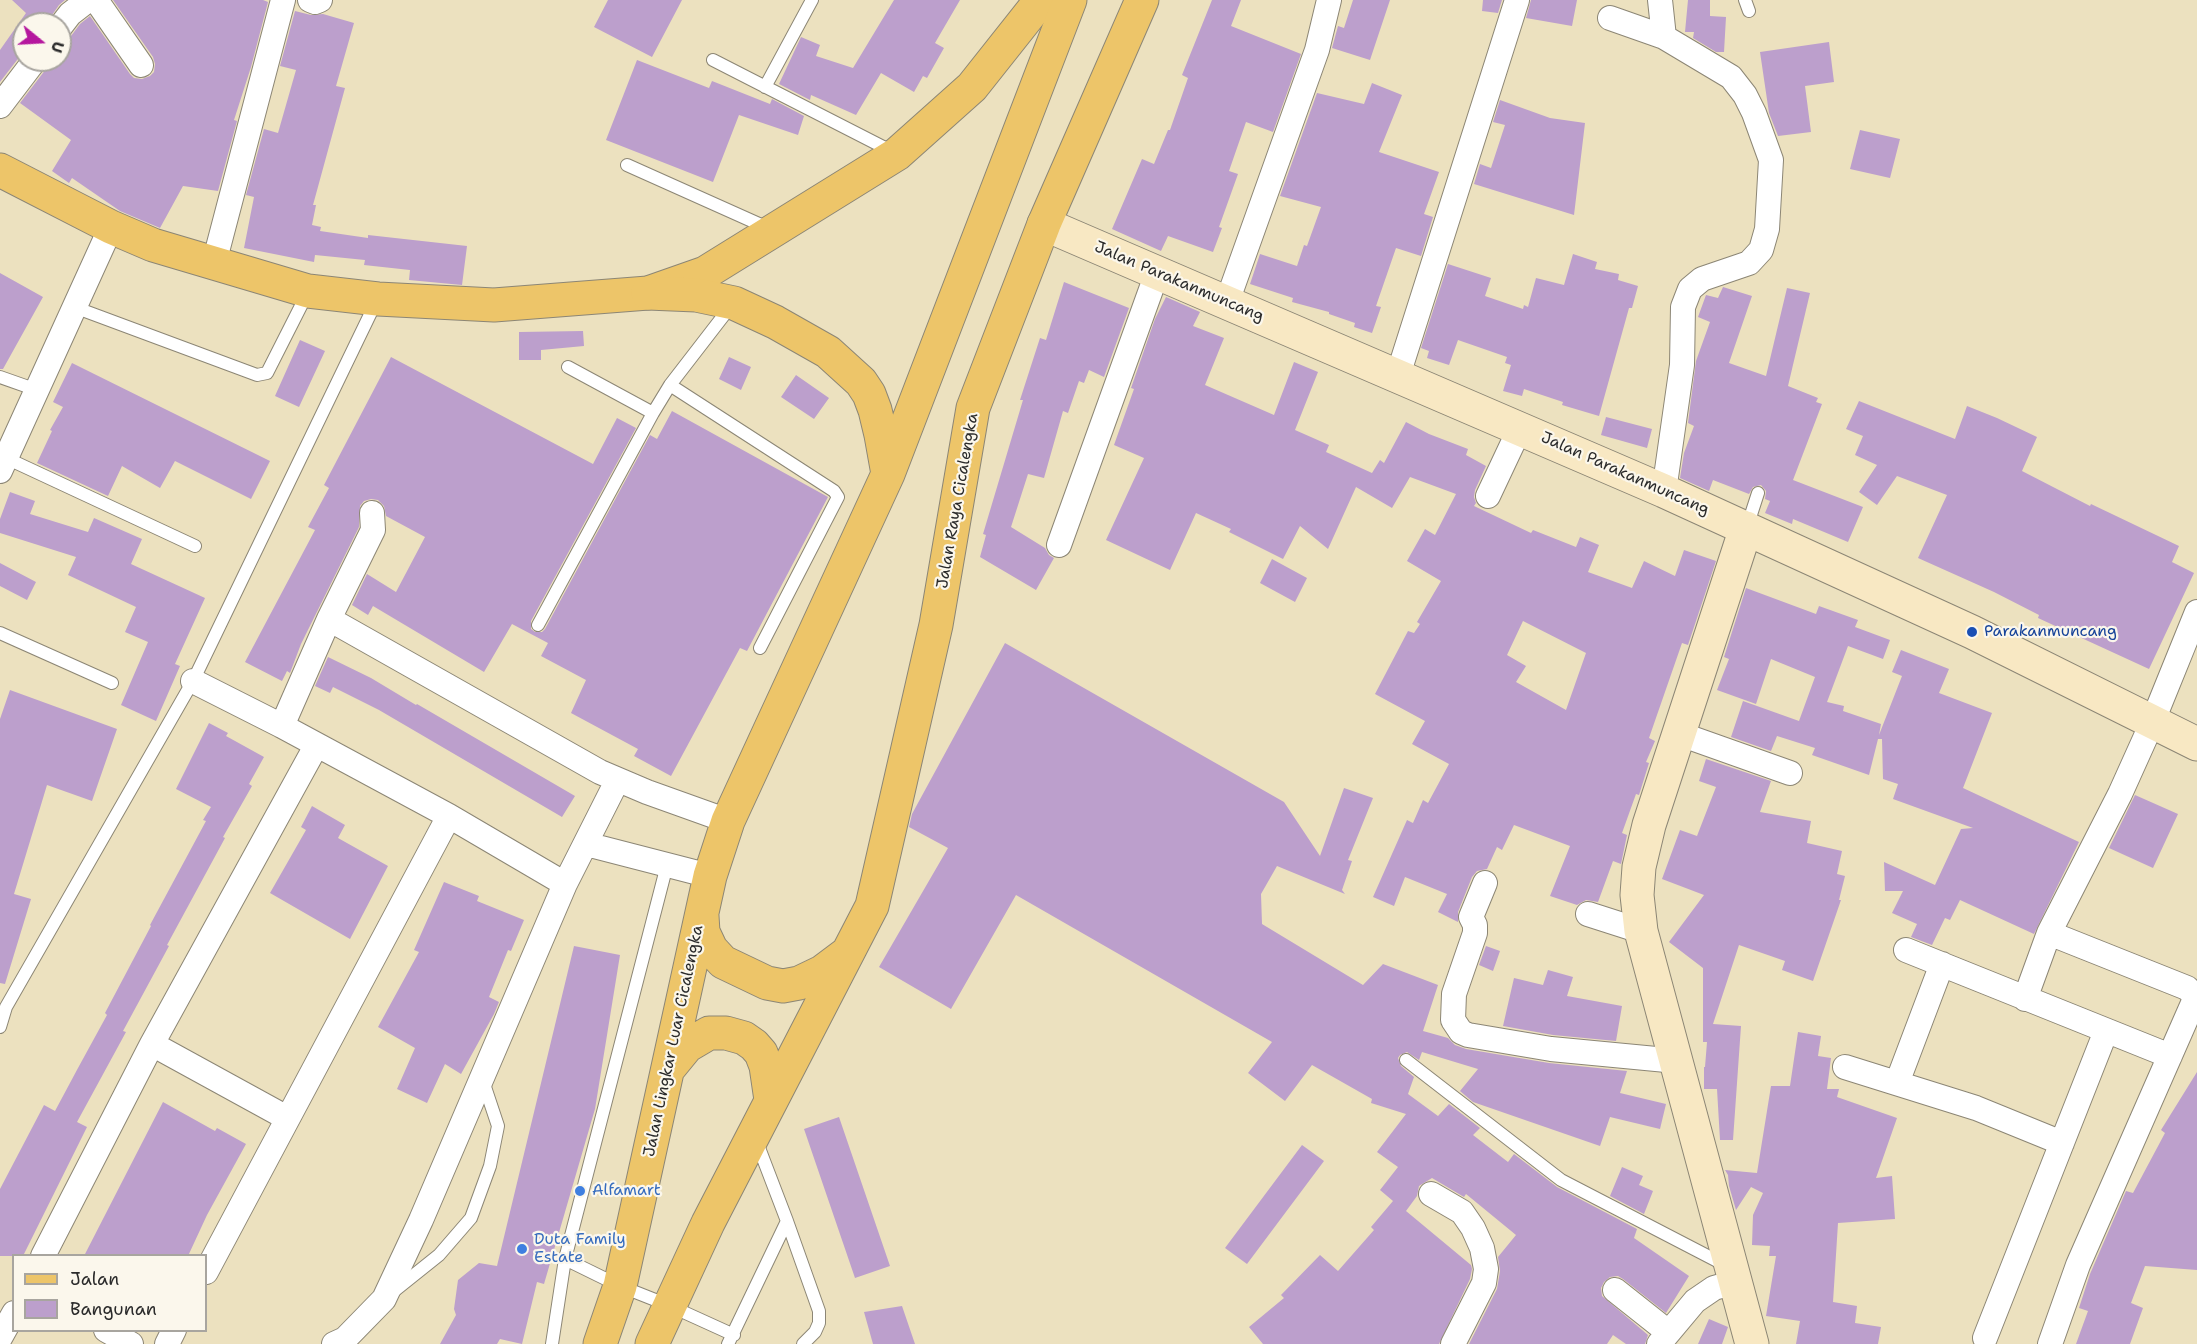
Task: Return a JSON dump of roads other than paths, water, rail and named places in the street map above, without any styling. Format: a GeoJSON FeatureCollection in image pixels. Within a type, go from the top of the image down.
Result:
{"type":"FeatureCollection","features":[{"type":"Feature","properties":{"kind":"main road"},"geometry":{"type":"LineString","coordinates":[[648,293],[705,273],[897,154],[972,87],[1041,0]]}},
{"type":"Feature","properties":{"kind":"main road"},"geometry":{"type":"LineString","coordinates":[[710,876],[728,821],[888,474],[1070,0]]}},
{"type":"Feature","properties":{"kind":"main road","name":"Jalan Raya Cicalengka"},"geometry":{"type":"LineString","coordinates":[[850,951],[872,906],[936,625],[973,408],[1044,224],[1142,0]]}},
{"type":"Feature","properties":{"kind":"main road"},"geometry":{"type":"LineString","coordinates":[[1,172],[111,227],[153,245],[308,291],[494,305],[648,293],[696,295],[734,303],[775,322],[828,352],[861,382],[875,410],[888,474]]}},
{"type":"Feature","properties":{"kind":"main road","name":"Jalan Parakanmuncang"},"geometry":{"type":"LineString","coordinates":[[1044,224],[1664,491],[1972,632],[2197,744]]}},
{"type":"Feature","properties":{"kind":"main road"},"geometry":{"type":"LineString","coordinates":[[1746,528],[1649,825],[1637,895],[1641,931],[1752,1344]]}},
{"type":"Feature","properties":{"kind":"main road","name":"Jalan Lingkar Luar Cicalengka"},"geometry":{"type":"LineString","coordinates":[[600,1344],[620,1286],[710,876]]}},
{"type":"Feature","properties":{"kind":"main road"},"geometry":{"type":"LineString","coordinates":[[702,916],[703,932],[711,949],[723,962],[767,983],[783,986],[799,983],[822,972],[850,951]]}},
{"type":"Feature","properties":{"kind":"main road"},"geometry":{"type":"LineString","coordinates":[[652,1344],[668,1305],[754,1133],[850,951]]}},
{"type":"Feature","properties":{"kind":"main road"},"geometry":{"type":"LineString","coordinates":[[669,1068],[687,1046],[709,1034],[726,1033],[744,1038],[761,1053],[766,1066],[771,1100]]}},
{"type":"Feature","properties":{"kind":"street"},"geometry":{"type":"LineString","coordinates":[[72,12],[88,0]]}},
{"type":"Feature","properties":{"kind":"street"},"geometry":{"type":"LineString","coordinates":[[96,0],[141,65]]}},
{"type":"Feature","properties":{"kind":"street"},"geometry":{"type":"LineString","coordinates":[[214,263],[284,0]]}},
{"type":"Feature","properties":{"kind":"street"},"geometry":{"type":"LineString","coordinates":[[310,0],[315,2],[320,0]]}},
{"type":"Feature","properties":{"kind":"street"},"geometry":{"type":"LineString","coordinates":[[1227,302],[1317,50],[1329,0]]}},
{"type":"Feature","properties":{"kind":"street"},"geometry":{"type":"LineString","coordinates":[[1398,375],[1517,0]]}},
{"type":"Feature","properties":{"kind":"street"},"geometry":{"type":"LineString","coordinates":[[1660,0],[1664,37]]}},
{"type":"Feature","properties":{"kind":"street"},"geometry":{"type":"LineString","coordinates":[[1610,18],[1664,37],[1731,77],[1745,95],[1754,113],[1770,160],[1767,229],[1761,250],[1749,263],[1702,279],[1689,289],[1683,307],[1682,365],[1664,491]]}},
{"type":"Feature","properties":{"kind":"street"},"geometry":{"type":"LineString","coordinates":[[0,105],[26,72]]}},
{"type":"Feature","properties":{"kind":"street"},"geometry":{"type":"LineString","coordinates":[[3,465],[111,227]]}},
{"type":"Feature","properties":{"kind":"street"},"geometry":{"type":"LineString","coordinates":[[1059,545],[1158,273]]}},
{"type":"Feature","properties":{"kind":"street"},"geometry":{"type":"LineString","coordinates":[[1488,495],[1520,428]]}},
{"type":"Feature","properties":{"kind":"street"},"geometry":{"type":"LineString","coordinates":[[282,726],[329,619],[373,530],[372,513]]}},
{"type":"Feature","properties":{"kind":"street"},"geometry":{"type":"LineString","coordinates":[[2025,999],[2049,933],[2120,794],[2152,723],[2197,612]]}},
{"type":"Feature","properties":{"kind":"street"},"geometry":{"type":"LineString","coordinates":[[329,619],[617,781],[728,821]]}},
{"type":"Feature","properties":{"kind":"street"},"geometry":{"type":"LineString","coordinates":[[193,681],[449,816],[566,884]]}},
{"type":"Feature","properties":{"kind":"street"},"geometry":{"type":"LineString","coordinates":[[1680,734],[1790,773]]}},
{"type":"Feature","properties":{"kind":"street"},"geometry":{"type":"LineString","coordinates":[[44,1254],[152,1044],[316,746]]}},
{"type":"Feature","properties":{"kind":"street"},"geometry":{"type":"LineString","coordinates":[[334,1344],[345,1339],[384,1299],[421,1220],[566,884],[617,781]]}},
{"type":"Feature","properties":{"kind":"street"},"geometry":{"type":"LineString","coordinates":[[207,1270],[449,816]]}},
{"type":"Feature","properties":{"kind":"street"},"geometry":{"type":"LineString","coordinates":[[586,844],[710,876]]}},
{"type":"Feature","properties":{"kind":"street"},"geometry":{"type":"LineString","coordinates":[[1485,883],[1471,917],[1475,933],[1454,994],[1453,1020],[1461,1032],[1551,1048],[1677,1061]]}},
{"type":"Feature","properties":{"kind":"street"},"geometry":{"type":"LineString","coordinates":[[1588,914],[1641,931]]}},
{"type":"Feature","properties":{"kind":"street"},"geometry":{"type":"LineString","coordinates":[[2049,933],[2187,988],[2193,994],[2194,1001],[2083,1254],[2050,1344]]}},
{"type":"Feature","properties":{"kind":"street"},"geometry":{"type":"LineString","coordinates":[[1906,950],[2170,1056]]}},
{"type":"Feature","properties":{"kind":"street"},"geometry":{"type":"LineString","coordinates":[[1897,1083],[1942,964]]}},
{"type":"Feature","properties":{"kind":"street"},"geometry":{"type":"LineString","coordinates":[[1985,1338],[2106,1031]]}},
{"type":"Feature","properties":{"kind":"street"},"geometry":{"type":"LineString","coordinates":[[152,1044],[287,1118]]}},
{"type":"Feature","properties":{"kind":"street"},"geometry":{"type":"LineString","coordinates":[[1845,1067],[1988,1113],[2062,1143]]}},
{"type":"Feature","properties":{"kind":"street"},"geometry":{"type":"LineString","coordinates":[[1431,1194],[1462,1212],[1473,1228],[1482,1248],[1486,1269],[1485,1283],[1453,1344]]}},
{"type":"Feature","properties":{"kind":"street"},"geometry":{"type":"LineString","coordinates":[[1615,1290],[1663,1338],[1695,1301],[1733,1276]]}},
{"type":"Feature","properties":{"kind":"street"},"geometry":{"type":"LineString","coordinates":[[0,1338],[12,1316]]}},
{"type":"Feature","properties":{"kind":"street"},"geometry":{"type":"LineString","coordinates":[[110,1332],[131,1344]]}},
{"type":"Feature","properties":{"kind":"lane"},"geometry":{"type":"LineString","coordinates":[[765,87],[812,0]]}},
{"type":"Feature","properties":{"kind":"lane"},"geometry":{"type":"LineString","coordinates":[[713,60],[897,154]]}},
{"type":"Feature","properties":{"kind":"lane"},"geometry":{"type":"LineString","coordinates":[[627,165],[774,231]]}},
{"type":"Feature","properties":{"kind":"lane"},"geometry":{"type":"LineString","coordinates":[[74,307],[257,375],[267,373],[308,291]]}},
{"type":"Feature","properties":{"kind":"lane"},"geometry":{"type":"LineString","coordinates":[[0,1027],[3,1006],[193,681],[378,298]]}},
{"type":"Feature","properties":{"kind":"lane"},"geometry":{"type":"LineString","coordinates":[[538,625],[652,413],[670,385],[734,303]]}},
{"type":"Feature","properties":{"kind":"lane"},"geometry":{"type":"LineString","coordinates":[[568,368],[652,413]]}},
{"type":"Feature","properties":{"kind":"lane"},"geometry":{"type":"LineString","coordinates":[[0,377],[38,390]]}},
{"type":"Feature","properties":{"kind":"lane"},"geometry":{"type":"LineString","coordinates":[[670,385],[834,492],[837,497],[760,648]]}},
{"type":"Feature","properties":{"kind":"lane"},"geometry":{"type":"LineString","coordinates":[[3,465],[195,546]]}},
{"type":"Feature","properties":{"kind":"lane"},"geometry":{"type":"LineString","coordinates":[[1746,528],[1758,493]]}},
{"type":"Feature","properties":{"kind":"lane"},"geometry":{"type":"LineString","coordinates":[[0,633],[112,683]]}},
{"type":"Feature","properties":{"kind":"lane"},"geometry":{"type":"LineString","coordinates":[[552,1344],[565,1259],[667,865]]}},
{"type":"Feature","properties":{"kind":"lane"},"geometry":{"type":"LineString","coordinates":[[1406,1060],[1561,1180],[1733,1276]]}},
{"type":"Feature","properties":{"kind":"lane"},"geometry":{"type":"LineString","coordinates":[[384,1299],[439,1255],[471,1218],[490,1166],[498,1126],[482,1078]]}},
{"type":"Feature","properties":{"kind":"lane"},"geometry":{"type":"LineString","coordinates":[[754,1133],[819,1311],[819,1323],[815,1332],[803,1344]]}},
{"type":"Feature","properties":{"kind":"lane"},"geometry":{"type":"LineString","coordinates":[[565,1259],[620,1286],[668,1305],[731,1339],[787,1221]]}},
{"type":"Feature","properties":{"kind":"place","name":"Parakanmuncang"},"geometry":{"type":"Point","coordinates":[1972,632]}},
{"type":"Feature","properties":{"kind":"place","name":"Alfamart"},"geometry":{"type":"Point","coordinates":[580,1191]}},
{"type":"Feature","properties":{"kind":"place","name":"Duta Family Estate"},"geometry":{"type":"Point","coordinates":[522,1249]}}]}
